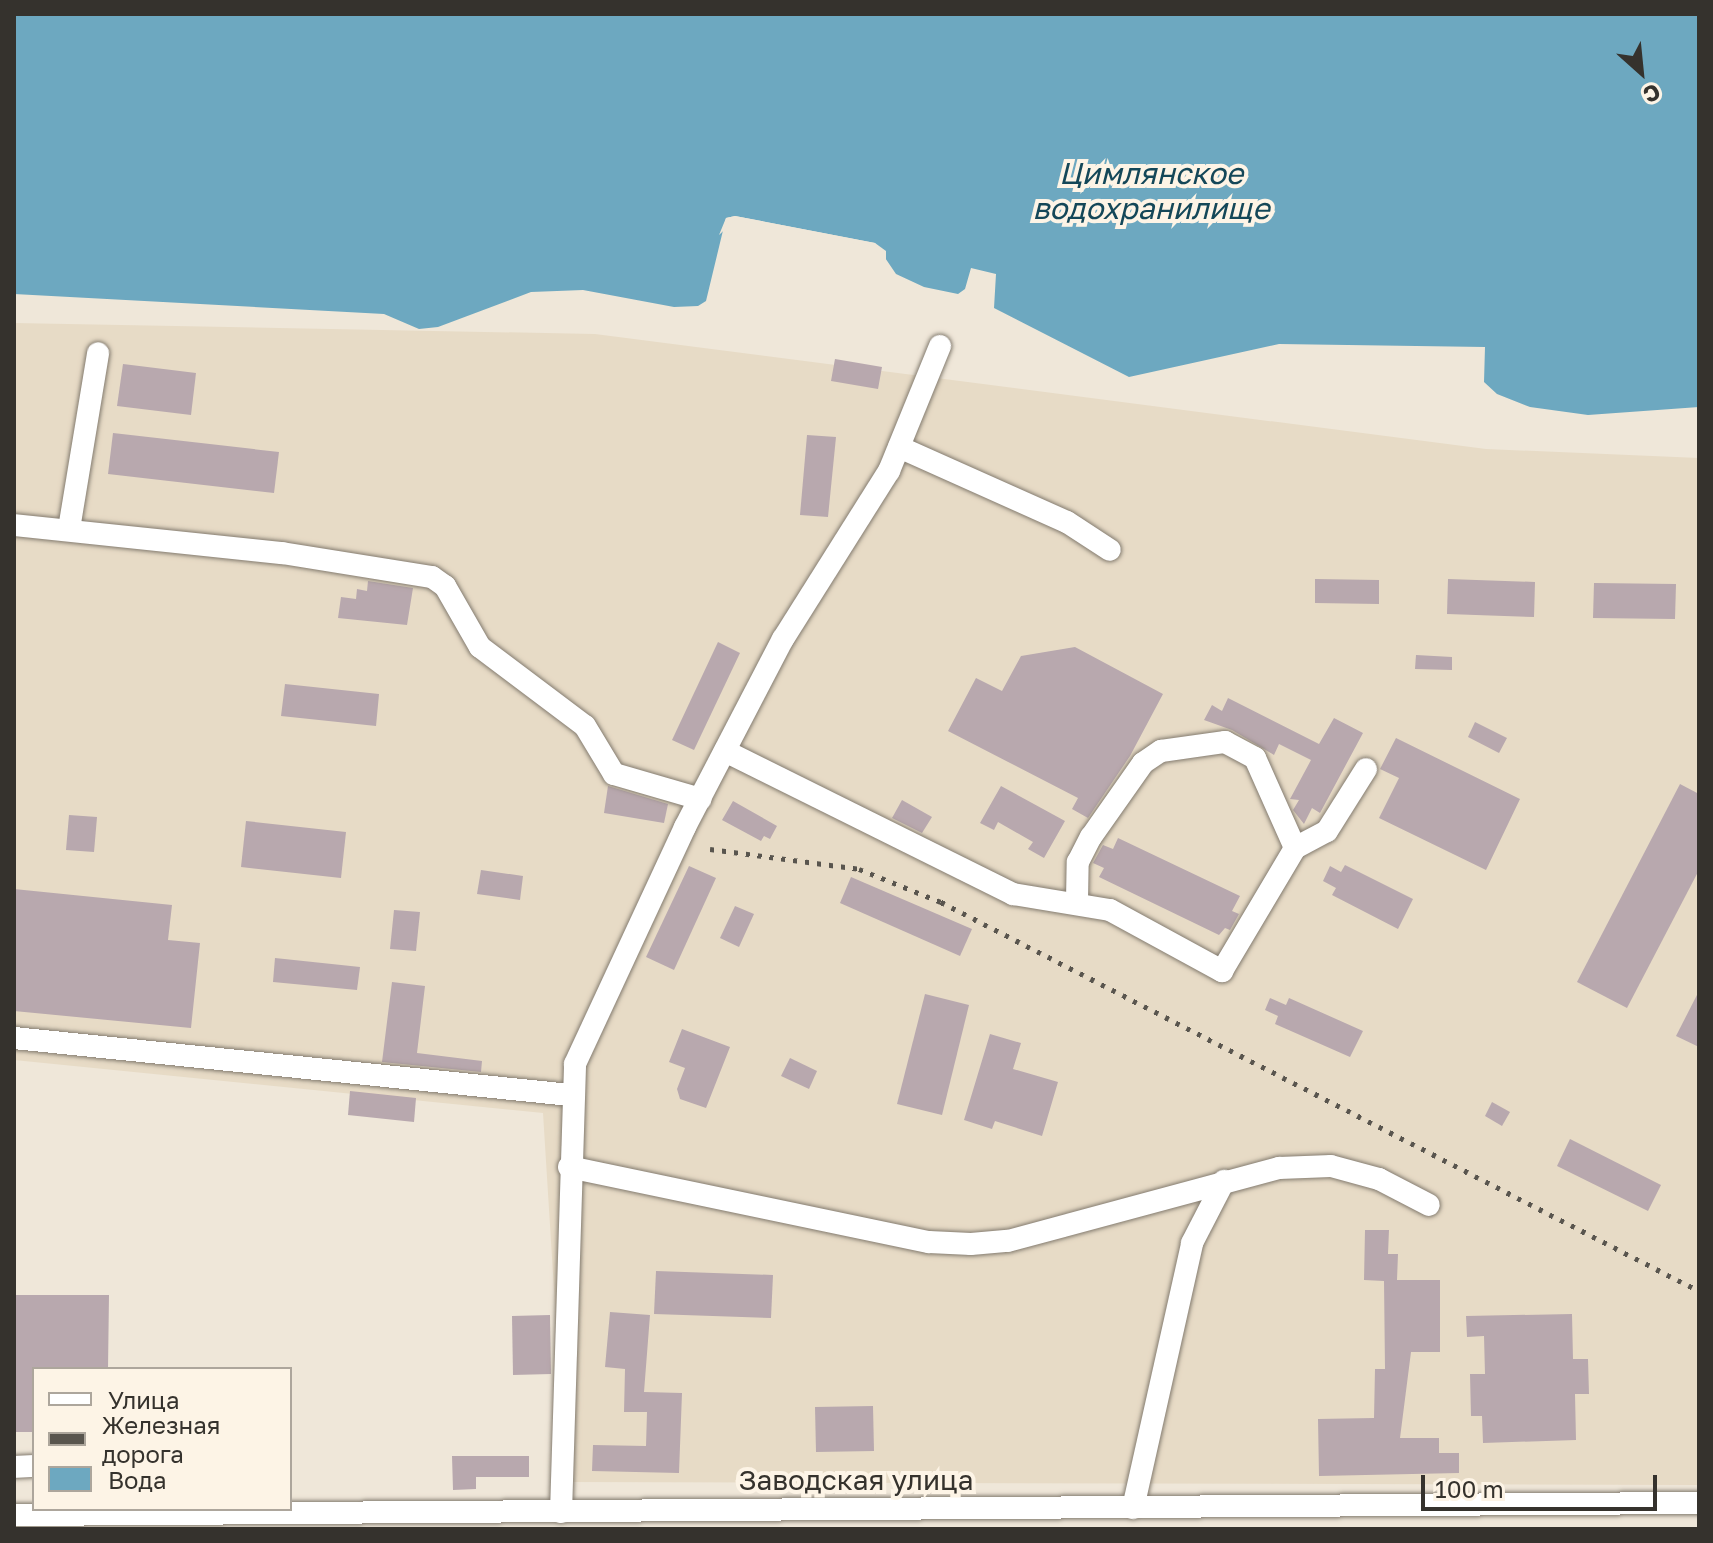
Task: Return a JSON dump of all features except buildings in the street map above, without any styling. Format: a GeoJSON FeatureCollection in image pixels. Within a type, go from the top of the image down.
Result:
{"type":"FeatureCollection","features":[{"type":"Feature","properties":{"kind":"street"},"geometry":{"type":"LineString","coordinates":[[561,1512],[570,1095],[588,1028],[700,799],[783,639],[874,497],[899,447],[940,346]]}},
{"type":"Feature","properties":{"kind":"street"},"geometry":{"type":"LineString","coordinates":[[69,529],[98,353]]}},
{"type":"Feature","properties":{"kind":"street"},"geometry":{"type":"LineString","coordinates":[[899,447],[1067,522],[1110,550]]}},
{"type":"Feature","properties":{"kind":"street"},"geometry":{"type":"LineString","coordinates":[[14,525],[69,529],[432,577],[450,593],[480,647],[585,726],[614,774],[700,799]]}},
{"type":"Feature","properties":{"kind":"street"},"geometry":{"type":"LineString","coordinates":[[1077,901],[1078,862],[1091,837],[1143,763],[1161,751],[1225,742],[1255,758],[1295,848]]}},
{"type":"Feature","properties":{"kind":"street"},"geometry":{"type":"LineString","coordinates":[[725,751],[1013,894],[1077,901],[1110,910],[1222,971],[1295,848],[1327,831],[1366,769]]}},
{"type":"Feature","properties":{"kind":"street"},"geometry":{"type":"LineString","coordinates":[[14,1038],[570,1095]]}},
{"type":"Feature","properties":{"kind":"street"},"geometry":{"type":"LineString","coordinates":[[569,1167],[929,1242],[971,1244],[1008,1241],[1279,1168],[1331,1166],[1379,1179],[1429,1205]]}},
{"type":"Feature","properties":{"kind":"street"},"geometry":{"type":"LineString","coordinates":[[1133,1508],[1192,1243],[1224,1181]]}},
{"type":"Feature","properties":{"kind":"street","name":"Заводская улица"},"geometry":{"type":"LineString","coordinates":[[14,1515],[1699,1503]]}},
{"type":"Feature","properties":{"kind":"shaded area"},"geometry":{"type":"Polygon","coordinates":[[[14,323],[595,334],[1486,449],[1699,458],[1699,1485],[566,1482],[543,1113],[14,1060],[14,323]]]}},
{"type":"Feature","properties":{"kind":"water","name":"Цимлянское водохранилище"},"geometry":{"type":"Polygon","coordinates":[[[14,14],[1699,14],[1699,407],[1588,415],[1530,407],[1497,394],[1484,382],[1485,347],[1279,344],[1129,377],[994,308],[996,274],[971,268],[965,289],[958,294],[924,287],[896,274],[875,243],[735,216],[726,218],[706,301],[698,306],[674,307],[583,290],[531,292],[438,327],[419,329],[384,314],[14,294],[14,14]]]}},
{"type":"Feature","properties":{"kind":"pier"},"geometry":{"type":"Polygon","coordinates":[[[735,216],[875,243],[886,251],[886,264],[873,247],[735,220],[719,235],[726,218],[735,216]]]}},
{"type":"Feature","properties":{"kind":"railway"},"geometry":{"type":"LineString","coordinates":[[710,849],[859,869],[941,902],[1699,1291]]}}]}
